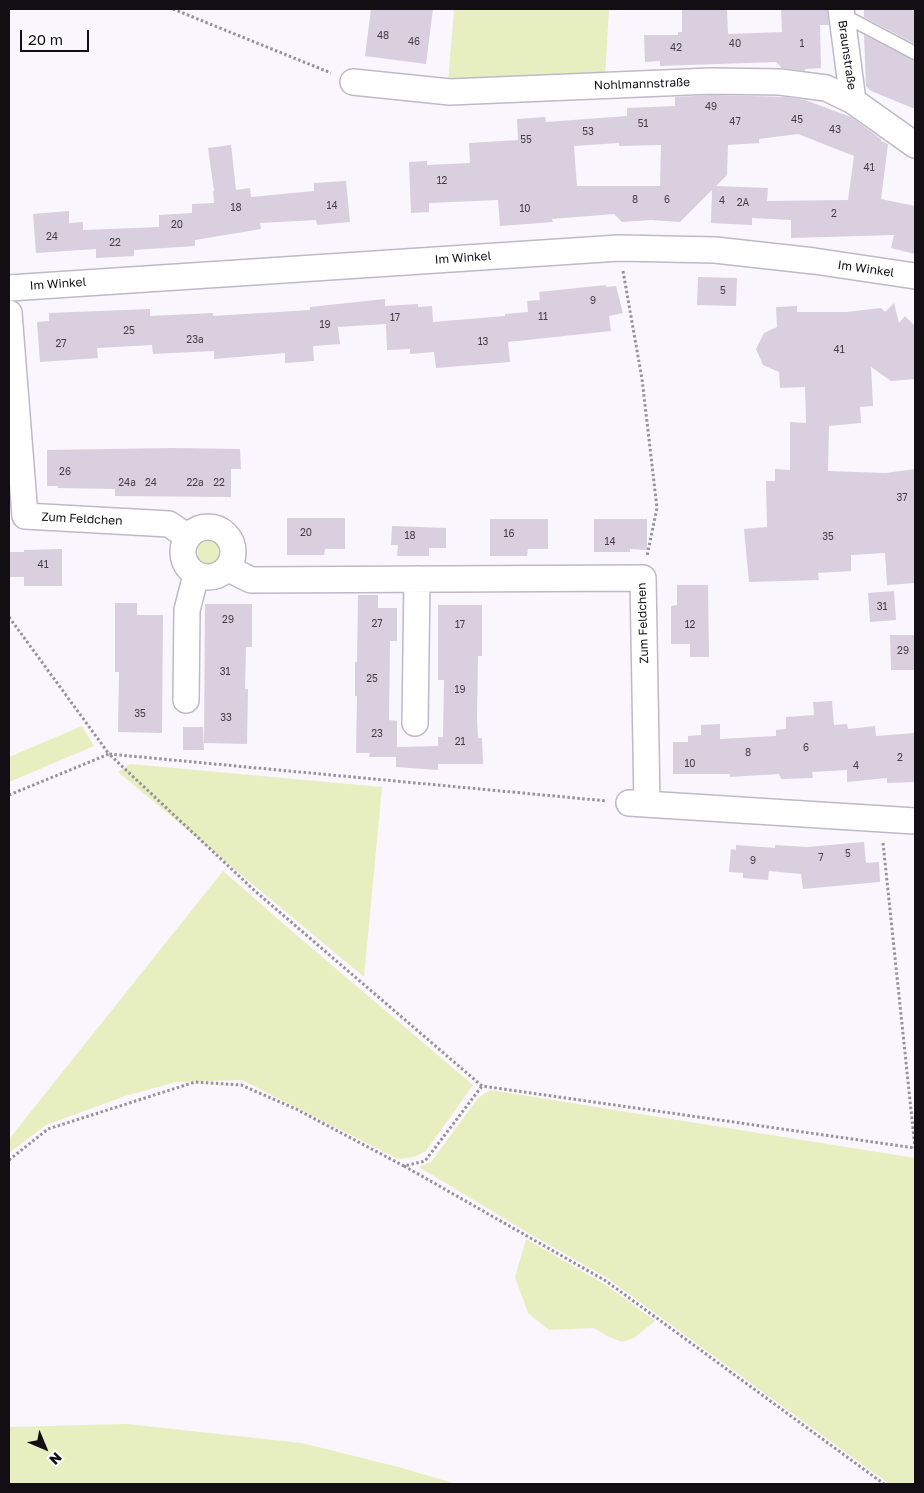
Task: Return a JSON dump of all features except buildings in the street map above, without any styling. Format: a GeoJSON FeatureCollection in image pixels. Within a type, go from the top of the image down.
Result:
{"type":"FeatureCollection","features":[{"type":"Feature","properties":{"kind":"street","name":"Braunstraße"},"geometry":{"type":"LineString","coordinates":[[841,11],[853,101]]}},
{"type":"Feature","properties":{"kind":"street","name":"Nohlmannstraße"},"geometry":{"type":"LineString","coordinates":[[353,82],[450,92],[711,81],[780,82],[826,88],[853,101],[915,145]]}},
{"type":"Feature","properties":{"kind":"street","name":"Im Winkel"},"geometry":{"type":"LineString","coordinates":[[9,288],[619,248],[714,250],[814,261],[915,276]]}},
{"type":"Feature","properties":{"kind":"street","name":"Zum Feldchen"},"geometry":{"type":"LineString","coordinates":[[9,314],[25,516],[169,524],[188,537]]}},
{"type":"Feature","properties":{"kind":"street"},"geometry":{"type":"LineString","coordinates":[[202,528],[220,531],[231,543],[233,552],[227,568],[221,574],[213,577],[196,575],[184,562],[184,545],[188,537],[194,531],[202,528]]}},
{"type":"Feature","properties":{"kind":"street","name":"Zum Feldchen"},"geometry":{"type":"LineString","coordinates":[[227,568],[251,580],[643,578],[638,803]]}},
{"type":"Feature","properties":{"kind":"street"},"geometry":{"type":"LineString","coordinates":[[186,700],[187,610],[196,575]]}},
{"type":"Feature","properties":{"kind":"street"},"geometry":{"type":"LineString","coordinates":[[415,723],[417,579]]}},
{"type":"Feature","properties":{"kind":"street"},"geometry":{"type":"LineString","coordinates":[[638,803],[915,821]]}},
{"type":"Feature","properties":{"kind":"lane"},"geometry":{"type":"LineString","coordinates":[[841,11],[915,53]]}},
{"type":"Feature","properties":{"kind":"path"},"geometry":{"type":"LineString","coordinates":[[173,9],[353,82]]}},
{"type":"Feature","properties":{"kind":"path"},"geometry":{"type":"LineString","coordinates":[[619,248],[642,379],[657,508],[643,578]]}},
{"type":"Feature","properties":{"kind":"path"},"geometry":{"type":"LineString","coordinates":[[9,618],[109,754],[255,891],[482,1086],[915,1148],[880,820]]}},
{"type":"Feature","properties":{"kind":"path"},"geometry":{"type":"LineString","coordinates":[[9,795],[109,754],[638,803]]}},
{"type":"Feature","properties":{"kind":"path"},"geometry":{"type":"LineString","coordinates":[[9,1160],[48,1129],[194,1082],[241,1085],[296,1109],[404,1166],[606,1281],[884,1484]]}},
{"type":"Feature","properties":{"kind":"path"},"geometry":{"type":"LineString","coordinates":[[404,1166],[425,1160],[482,1086]]}},
{"type":"Feature","properties":{"kind":"green space"},"geometry":{"type":"Polygon","coordinates":[[[454,9],[609,9],[605,77],[448,83],[454,9]]]}},
{"type":"Feature","properties":{"kind":"green space"},"geometry":{"type":"Polygon","coordinates":[[[210,535],[218,542],[219,558],[212,565],[205,565],[198,558],[197,543],[210,535]]]}},
{"type":"Feature","properties":{"kind":"green space"},"geometry":{"type":"Polygon","coordinates":[[[82,726],[94,746],[9,782],[9,757],[82,726]]]}},
{"type":"Feature","properties":{"kind":"green space"},"geometry":{"type":"Polygon","coordinates":[[[130,764],[382,787],[364,977],[118,772],[130,764]]]}},
{"type":"Feature","properties":{"kind":"green space"},"geometry":{"type":"Polygon","coordinates":[[[223,871],[473,1085],[426,1151],[414,1157],[398,1159],[242,1080],[176,1082],[125,1096],[46,1125],[9,1153],[9,1139],[223,871]]]}},
{"type":"Feature","properties":{"kind":"green space"},"geometry":{"type":"Polygon","coordinates":[[[490,1090],[915,1158],[915,1484],[889,1484],[607,1278],[419,1167],[431,1162],[478,1098],[490,1090]]]}},
{"type":"Feature","properties":{"kind":"green space"},"geometry":{"type":"Polygon","coordinates":[[[526,1239],[606,1285],[655,1321],[634,1338],[622,1342],[594,1328],[549,1330],[528,1313],[515,1277],[526,1239]]]}},
{"type":"Feature","properties":{"kind":"green space"},"geometry":{"type":"Polygon","coordinates":[[[127,1424],[302,1443],[402,1468],[456,1484],[9,1484],[9,1427],[127,1424]]]}}]}
